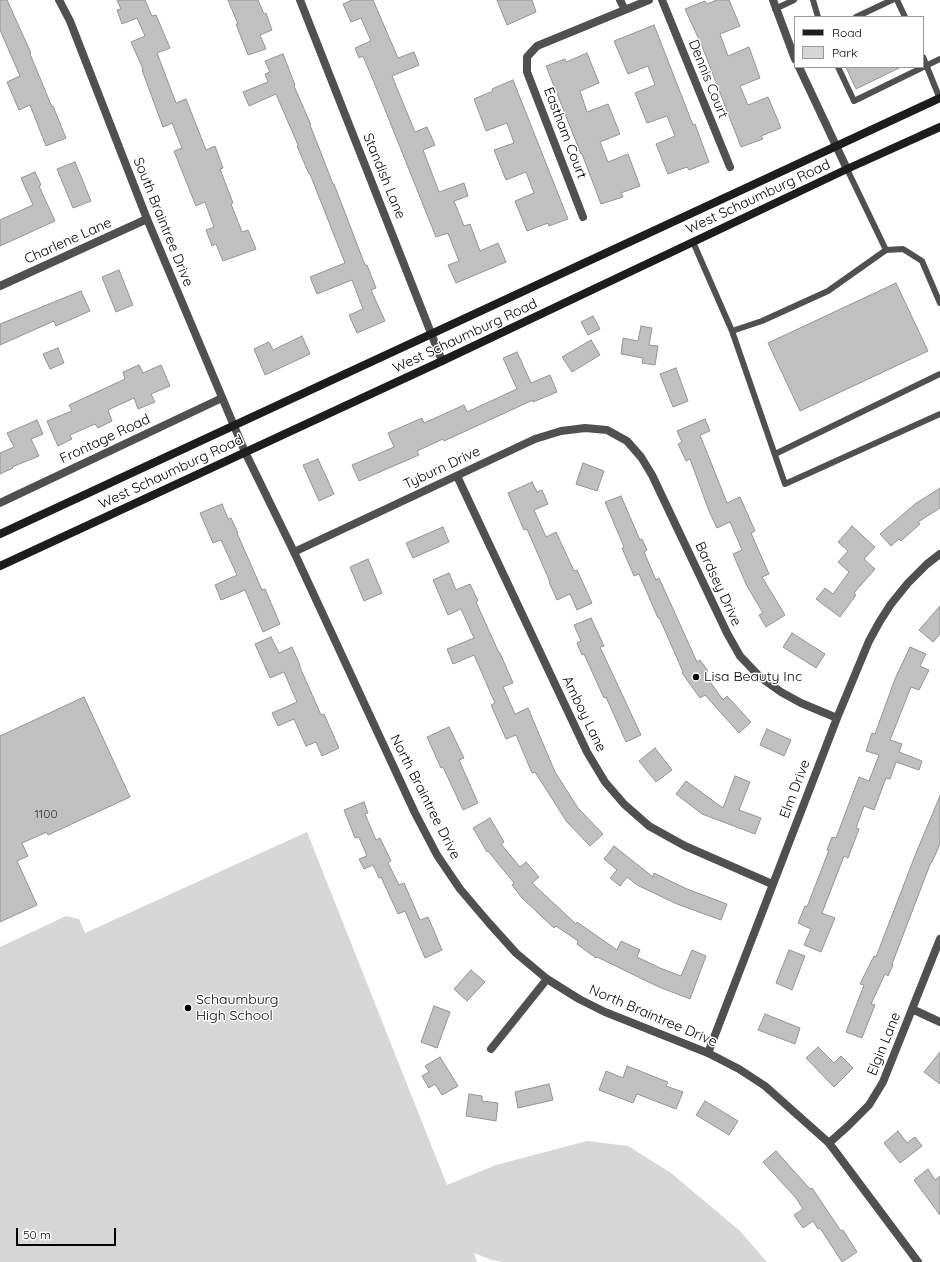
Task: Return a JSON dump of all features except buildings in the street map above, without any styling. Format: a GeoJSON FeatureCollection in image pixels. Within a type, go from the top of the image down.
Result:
{"type":"FeatureCollection","features":[{"type":"Feature","properties":{"kind":"main road","name":"West Schaumburg Road"},"geometry":{"type":"LineString","coordinates":[[0,534],[940,98]]}},
{"type":"Feature","properties":{"kind":"main road","name":"West Schaumburg Road"},"geometry":{"type":"LineString","coordinates":[[0,566],[442,361],[940,126]]}},
{"type":"Feature","properties":{"kind":"street","name":"South Braintree Drive"},"geometry":{"type":"LineString","coordinates":[[59,0],[70,21],[147,219],[245,452]]}},
{"type":"Feature","properties":{"kind":"street","name":"Standish Lane"},"geometry":{"type":"LineString","coordinates":[[300,0],[442,361]]}},
{"type":"Feature","properties":{"kind":"street"},"geometry":{"type":"LineString","coordinates":[[620,0],[624,10],[649,0]]}},
{"type":"Feature","properties":{"kind":"street","name":"Dennis Court"},"geometry":{"type":"LineString","coordinates":[[662,0],[730,167]]}},
{"type":"Feature","properties":{"kind":"street"},"geometry":{"type":"LineString","coordinates":[[773,0],[775,10],[794,57]]}},
{"type":"Feature","properties":{"kind":"street","name":"Eastham Court"},"geometry":{"type":"LineString","coordinates":[[583,217],[528,72],[527,57],[537,46],[624,10]]}},
{"type":"Feature","properties":{"kind":"street"},"geometry":{"type":"LineString","coordinates":[[799,68],[847,169]]}},
{"type":"Feature","properties":{"kind":"street","name":"Charlene Lane"},"geometry":{"type":"LineString","coordinates":[[0,286],[147,219]]}},
{"type":"Feature","properties":{"kind":"street","name":"Frontage Road"},"geometry":{"type":"LineString","coordinates":[[0,503],[222,398]]}},
{"type":"Feature","properties":{"kind":"street","name":"Tyburn Drive"},"geometry":{"type":"LineString","coordinates":[[294,552],[535,439],[561,430],[585,428],[607,430]]}},
{"type":"Feature","properties":{"kind":"street","name":"Bardsey Drive"},"geometry":{"type":"LineString","coordinates":[[607,430],[627,441],[641,457],[652,475],[727,633],[740,656],[760,677],[781,692],[801,704],[837,718]]}},
{"type":"Feature","properties":{"kind":"street","name":"North Braintree Drive"},"geometry":{"type":"LineString","coordinates":[[245,452],[294,552],[415,813],[437,855],[460,889],[516,952],[547,979],[579,999],[605,1012],[708,1053],[739,1069],[766,1086],[829,1143],[918,1262]]}},
{"type":"Feature","properties":{"kind":"street","name":"Amboy Lane"},"geometry":{"type":"LineString","coordinates":[[457,476],[587,752],[605,782],[624,804],[649,826],[685,846],[772,884]]}},
{"type":"Feature","properties":{"kind":"street","name":"Elm Drive"},"geometry":{"type":"LineString","coordinates":[[708,1053],[837,718],[880,621],[891,604],[908,583],[927,564],[940,554]]}},
{"type":"Feature","properties":{"kind":"street","name":"Elgin Lane"},"geometry":{"type":"LineString","coordinates":[[829,1143],[869,1105],[883,1082],[940,939]]}},
{"type":"Feature","properties":{"kind":"street"},"geometry":{"type":"LineString","coordinates":[[491,1048],[547,979]]}},
{"type":"Feature","properties":{"kind":"street"},"geometry":{"type":"LineString","coordinates":[[912,1009],[940,1022]]}},
{"type":"Feature","properties":{"kind":"lane"},"geometry":{"type":"LineString","coordinates":[[775,10],[794,0]]}},
{"type":"Feature","properties":{"kind":"lane"},"geometry":{"type":"LineString","coordinates":[[813,0],[818,16]]}},
{"type":"Feature","properties":{"kind":"lane"},"geometry":{"type":"LineString","coordinates":[[858,16],[892,0]]}},
{"type":"Feature","properties":{"kind":"lane"},"geometry":{"type":"LineString","coordinates":[[897,0],[905,16]]}},
{"type":"Feature","properties":{"kind":"lane"},"geometry":{"type":"LineString","coordinates":[[924,59],[940,98]]}},
{"type":"Feature","properties":{"kind":"lane"},"geometry":{"type":"LineString","coordinates":[[924,66],[940,59]]}},
{"type":"Feature","properties":{"kind":"lane"},"geometry":{"type":"LineString","coordinates":[[838,68],[854,101],[921,68]]}},
{"type":"Feature","properties":{"kind":"lane"},"geometry":{"type":"LineString","coordinates":[[847,169],[886,250]]}},
{"type":"Feature","properties":{"kind":"lane"},"geometry":{"type":"LineString","coordinates":[[693,242],[732,331],[785,484],[940,414]]}},
{"type":"Feature","properties":{"kind":"lane"},"geometry":{"type":"LineString","coordinates":[[732,331],[762,321],[828,291],[886,250],[902,249],[922,261],[940,303]]}},
{"type":"Feature","properties":{"kind":"lane"},"geometry":{"type":"LineString","coordinates":[[775,454],[940,374]]}},
{"type":"Feature","properties":{"kind":"green space","name":"Schaumburg High School"},"geometry":{"type":"Polygon","coordinates":[[[307,832],[447,1185],[496,1165],[587,1141],[628,1146],[671,1173],[740,1231],[767,1262],[503,1262],[492,1260],[474,1253],[477,1262],[0,1262],[0,947],[66,916],[79,919],[85,933],[307,832]]]}},
{"type":"Feature","properties":{"kind":"place","name":"Lisa Beauty Inc"},"geometry":{"type":"Point","coordinates":[696,677]}},
{"type":"Feature","properties":{"kind":"place","name":"Schaumburg High School"},"geometry":{"type":"Point","coordinates":[188,1008]}}]}
